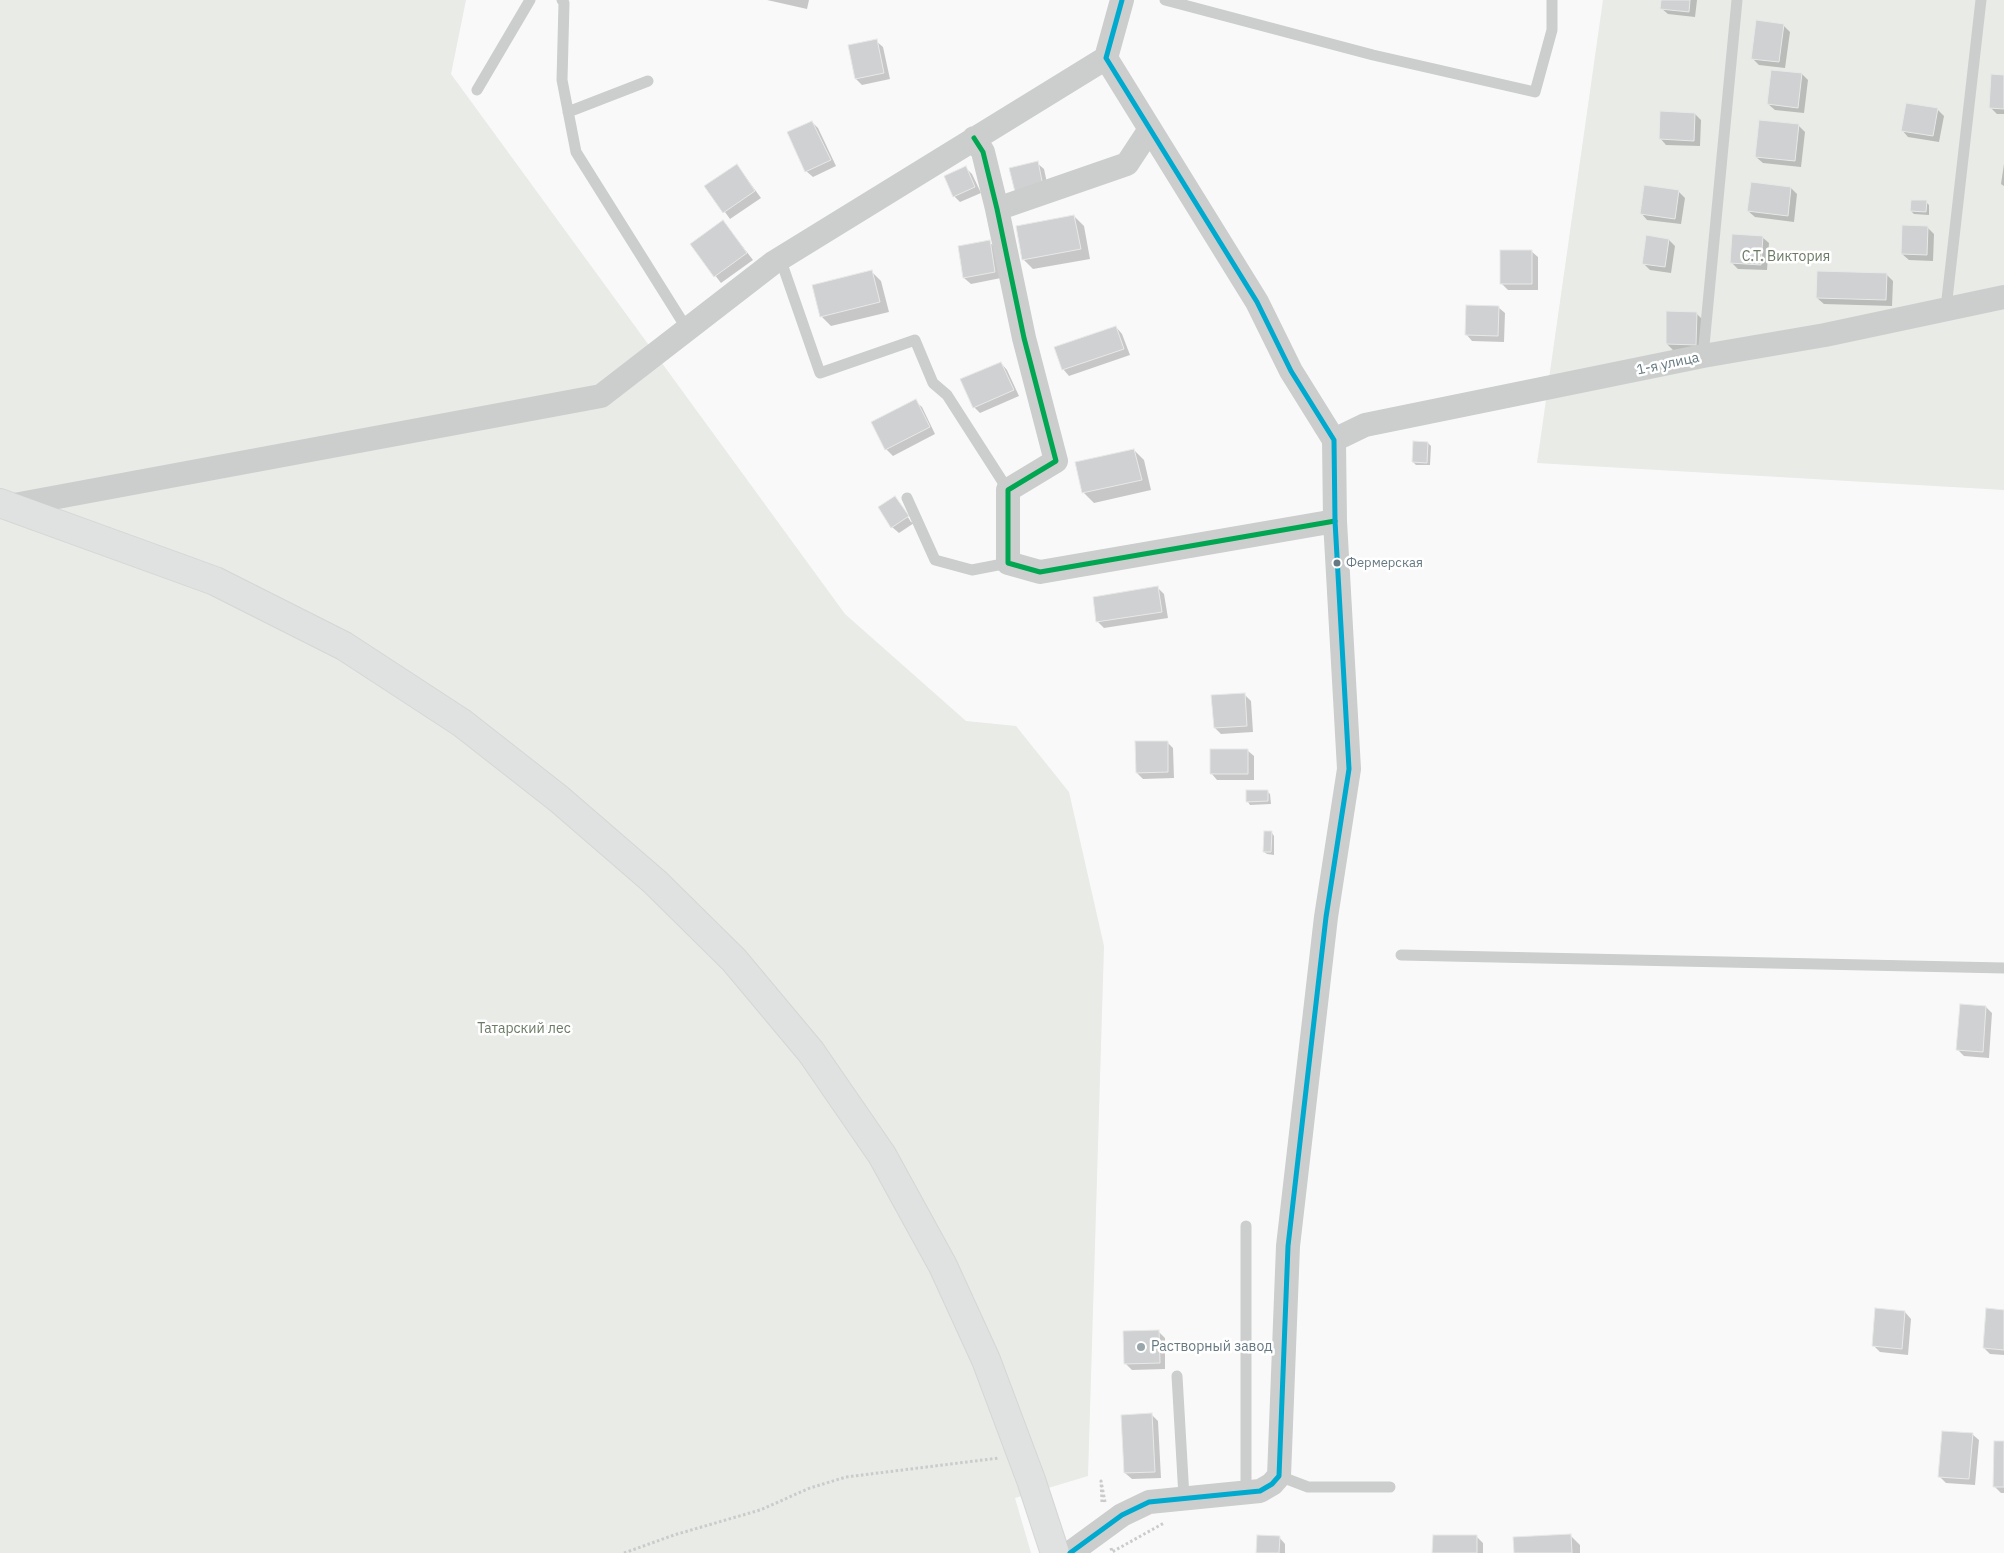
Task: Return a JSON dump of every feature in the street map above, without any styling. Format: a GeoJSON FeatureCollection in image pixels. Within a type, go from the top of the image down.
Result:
{"type":"FeatureCollection","features":[{"type":"Feature","properties":{"kind":"main road"},"geometry":{"type":"LineString","coordinates":[[5,504],[215,580],[344,646],[462,723],[559,799],[656,882],[734,960],[804,1044],[882,1155],[943,1266],[986,1360],[1022,1456],[1055,1553]]}},
{"type":"Feature","properties":{"kind":"street"},"geometry":{"type":"LineString","coordinates":[[5,504],[601,396],[780,258],[1106,58],[1122,0]]}},
{"type":"Feature","properties":{"kind":"street"},"geometry":{"type":"LineString","coordinates":[[1070,1553],[1122,1515],[1150,1502],[1184,1497],[1260,1491],[1272,1484],[1279,1476],[1288,1246],[1326,917],[1349,769],[1336,521],[1334,440],[1291,371],[1257,302],[1106,58]]}},
{"type":"Feature","properties":{"kind":"street"},"geometry":{"type":"LineString","coordinates":[[997,209],[1127,164],[1150,129]]}},
{"type":"Feature","properties":{"kind":"street"},"geometry":{"type":"LineString","coordinates":[[974,138],[983,152],[1024,338],[1056,461],[1008,490],[1008,564],[1040,572],[1336,521]]}},
{"type":"Feature","properties":{"kind":"street","name":"1-я улица"},"geometry":{"type":"LineString","coordinates":[[1334,440],[1365,425],[1703,356],[1825,335],[2004,297]]}},
{"type":"Feature","properties":{"kind":"lane"},"geometry":{"type":"LineString","coordinates":[[477,90],[530,0]]}},
{"type":"Feature","properties":{"kind":"lane"},"geometry":{"type":"LineString","coordinates":[[562,0],[564,3],[562,80],[576,152],[687,329]]}},
{"type":"Feature","properties":{"kind":"lane"},"geometry":{"type":"LineString","coordinates":[[1165,0],[1373,55],[1535,92],[1552,30],[1552,0]]}},
{"type":"Feature","properties":{"kind":"lane"},"geometry":{"type":"LineString","coordinates":[[1703,356],[1737,0]]}},
{"type":"Feature","properties":{"kind":"lane"},"geometry":{"type":"LineString","coordinates":[[1946,308],[1981,0]]}},
{"type":"Feature","properties":{"kind":"lane"},"geometry":{"type":"LineString","coordinates":[[568,112],[648,80]]}},
{"type":"Feature","properties":{"kind":"lane"},"geometry":{"type":"LineString","coordinates":[[780,258],[820,373],[915,340],[933,383],[946,395],[1008,490]]}},
{"type":"Feature","properties":{"kind":"lane"},"geometry":{"type":"LineString","coordinates":[[908,498],[935,560],[972,570],[1008,564]]}},
{"type":"Feature","properties":{"kind":"lane"},"geometry":{"type":"LineString","coordinates":[[1401,955],[2004,968]]}},
{"type":"Feature","properties":{"kind":"lane"},"geometry":{"type":"LineString","coordinates":[[1246,1226],[1246,1493]]}},
{"type":"Feature","properties":{"kind":"lane"},"geometry":{"type":"LineString","coordinates":[[1177,1376],[1184,1497]]}},
{"type":"Feature","properties":{"kind":"lane"},"geometry":{"type":"LineString","coordinates":[[1279,1476],[1308,1487],[1390,1487]]}},
{"type":"Feature","properties":{"kind":"path"},"geometry":{"type":"LineString","coordinates":[[624,1553],[674,1535],[760,1510],[810,1488],[846,1476],[1022,1456]]}},
{"type":"Feature","properties":{"kind":"green space","name":"Татарский лес"},"geometry":{"type":"Polygon","coordinates":[[[0,0],[466,0],[451,74],[845,614],[966,721],[1016,726],[1069,792],[1104,946],[1088,1476],[1015,1498],[1031,1553],[0,1553],[0,0]]]}},
{"type":"Feature","properties":{"kind":"green space","name":"С.Т. Виктория"},"geometry":{"type":"Polygon","coordinates":[[[1603,0],[2004,0],[2004,490],[1537,463],[1603,0]]]}},
{"type":"Feature","properties":{"kind":"building"},"geometry":{"type":"Polygon","coordinates":[[[1661,0],[1690,0],[1689,12],[1660,9],[1661,0]]]}},
{"type":"Feature","properties":{"kind":"building"},"geometry":{"type":"Polygon","coordinates":[[[1756,20],[1784,24],[1779,62],[1751,59],[1756,20]]]}},
{"type":"Feature","properties":{"kind":"building"},"geometry":{"type":"Polygon","coordinates":[[[877,39],[884,73],[855,79],[848,45],[877,39]]]}},
{"type":"Feature","properties":{"kind":"building"},"geometry":{"type":"Polygon","coordinates":[[[1771,70],[1802,73],[1798,108],[1767,104],[1771,70]]]}},
{"type":"Feature","properties":{"kind":"building"},"geometry":{"type":"Polygon","coordinates":[[[1991,74],[2004,75],[2004,109],[1989,108],[1991,74]]]}},
{"type":"Feature","properties":{"kind":"building"},"geometry":{"type":"Polygon","coordinates":[[[1906,103],[1938,108],[1933,136],[1901,131],[1906,103]]]}},
{"type":"Feature","properties":{"kind":"building"},"geometry":{"type":"Polygon","coordinates":[[[1660,111],[1695,113],[1694,141],[1659,139],[1660,111]]]}},
{"type":"Feature","properties":{"kind":"building"},"geometry":{"type":"Polygon","coordinates":[[[1759,120],[1799,124],[1795,161],[1755,157],[1759,120]]]}},
{"type":"Feature","properties":{"kind":"building"},"geometry":{"type":"Polygon","coordinates":[[[812,121],[831,160],[805,172],[787,132],[812,121]]]}},
{"type":"Feature","properties":{"kind":"building"},"geometry":{"type":"Polygon","coordinates":[[[1038,161],[1043,186],[1015,192],[1009,168],[1038,161]]]}},
{"type":"Feature","properties":{"kind":"building"},"geometry":{"type":"Polygon","coordinates":[[[737,164],[755,191],[723,213],[704,186],[737,164]]]}},
{"type":"Feature","properties":{"kind":"building"},"geometry":{"type":"Polygon","coordinates":[[[966,166],[975,187],[953,197],[944,176],[966,166]]]}},
{"type":"Feature","properties":{"kind":"building"},"geometry":{"type":"Polygon","coordinates":[[[1751,182],[1791,187],[1788,216],[1747,211],[1751,182]]]}},
{"type":"Feature","properties":{"kind":"building"},"geometry":{"type":"Polygon","coordinates":[[[1644,185],[1679,190],[1675,219],[1640,214],[1644,185]]]}},
{"type":"Feature","properties":{"kind":"building"},"geometry":{"type":"Polygon","coordinates":[[[1911,200],[1927,200],[1926,212],[1910,211],[1911,200]]]}},
{"type":"Feature","properties":{"kind":"building"},"geometry":{"type":"Polygon","coordinates":[[[1074,215],[1081,249],[1022,260],[1016,226],[1074,215]]]}},
{"type":"Feature","properties":{"kind":"building"},"geometry":{"type":"Polygon","coordinates":[[[723,220],[747,253],[714,277],[690,244],[723,220]]]}},
{"type":"Feature","properties":{"kind":"building"},"geometry":{"type":"Polygon","coordinates":[[[1902,225],[1928,226],[1927,255],[1901,254],[1902,225]]]}},
{"type":"Feature","properties":{"kind":"building"},"geometry":{"type":"Polygon","coordinates":[[[1732,234],[1763,236],[1761,265],[1730,263],[1732,234]]]}},
{"type":"Feature","properties":{"kind":"building"},"geometry":{"type":"Polygon","coordinates":[[[1646,235],[1669,239],[1665,267],[1642,264],[1646,235]]]}},
{"type":"Feature","properties":{"kind":"building"},"geometry":{"type":"Polygon","coordinates":[[[990,240],[995,272],[963,278],[958,246],[990,240]]]}},
{"type":"Feature","properties":{"kind":"building"},"geometry":{"type":"Polygon","coordinates":[[[1500,250],[1532,250],[1532,284],[1500,284],[1500,250]]]}},
{"type":"Feature","properties":{"kind":"building"},"geometry":{"type":"Polygon","coordinates":[[[872,270],[880,302],[820,317],[812,285],[872,270]]]}},
{"type":"Feature","properties":{"kind":"building"},"geometry":{"type":"Polygon","coordinates":[[[1817,271],[1887,273],[1886,300],[1816,298],[1817,271]]]}},
{"type":"Feature","properties":{"kind":"building"},"geometry":{"type":"Polygon","coordinates":[[[1466,305],[1499,306],[1498,336],[1465,335],[1466,305]]]}},
{"type":"Feature","properties":{"kind":"building"},"geometry":{"type":"Polygon","coordinates":[[[1666,311],[1697,312],[1696,345],[1666,344],[1666,311]]]}},
{"type":"Feature","properties":{"kind":"building"},"geometry":{"type":"Polygon","coordinates":[[[1116,326],[1124,349],[1062,370],[1054,347],[1116,326]]]}},
{"type":"Feature","properties":{"kind":"building"},"geometry":{"type":"Polygon","coordinates":[[[1001,362],[1014,390],[973,408],[960,379],[1001,362]]]}},
{"type":"Feature","properties":{"kind":"building"},"geometry":{"type":"Polygon","coordinates":[[[916,399],[930,427],[885,450],[871,422],[916,399]]]}},
{"type":"Feature","properties":{"kind":"building"},"geometry":{"type":"Polygon","coordinates":[[[1413,441],[1428,442],[1427,463],[1412,462],[1413,441]]]}},
{"type":"Feature","properties":{"kind":"building"},"geometry":{"type":"Polygon","coordinates":[[[1134,449],[1142,480],[1082,493],[1075,462],[1134,449]]]}},
{"type":"Feature","properties":{"kind":"building"},"geometry":{"type":"Polygon","coordinates":[[[895,496],[909,516],[891,528],[878,507],[895,496]]]}},
{"type":"Feature","properties":{"kind":"building"},"geometry":{"type":"Polygon","coordinates":[[[1158,586],[1162,612],[1096,622],[1093,597],[1158,586]]]}},
{"type":"Feature","properties":{"kind":"building"},"geometry":{"type":"Polygon","coordinates":[[[1245,693],[1247,726],[1214,728],[1211,695],[1245,693]]]}},
{"type":"Feature","properties":{"kind":"building"},"geometry":{"type":"Polygon","coordinates":[[[1135,741],[1168,741],[1168,772],[1136,773],[1135,741]]]}},
{"type":"Feature","properties":{"kind":"building"},"geometry":{"type":"Polygon","coordinates":[[[1210,749],[1248,749],[1248,774],[1210,774],[1210,749]]]}},
{"type":"Feature","properties":{"kind":"building"},"geometry":{"type":"Polygon","coordinates":[[[1246,790],[1268,790],[1268,801],[1246,802],[1246,790]]]}},
{"type":"Feature","properties":{"kind":"building"},"geometry":{"type":"Polygon","coordinates":[[[1264,831],[1272,831],[1271,852],[1263,852],[1264,831]]]}},
{"type":"Feature","properties":{"kind":"building"},"geometry":{"type":"Polygon","coordinates":[[[1960,1004],[1986,1006],[1983,1052],[1956,1050],[1960,1004]]]}},
{"type":"Feature","properties":{"kind":"building"},"geometry":{"type":"Polygon","coordinates":[[[1875,1308],[1905,1311],[1902,1349],[1872,1346],[1875,1308]]]}},
{"type":"Feature","properties":{"kind":"building"},"geometry":{"type":"Polygon","coordinates":[[[1986,1308],[2004,1310],[2004,1350],[1983,1348],[1986,1308]]]}},
{"type":"Feature","properties":{"kind":"building","name":"Растворный завод"},"geometry":{"type":"Polygon","coordinates":[[[1159,1330],[1160,1363],[1124,1364],[1123,1331],[1159,1330]]]}},
{"type":"Feature","properties":{"kind":"building"},"geometry":{"type":"Polygon","coordinates":[[[1152,1413],[1155,1472],[1124,1473],[1121,1415],[1152,1413]]]}},
{"type":"Feature","properties":{"kind":"building"},"geometry":{"type":"Polygon","coordinates":[[[1942,1431],[1973,1433],[1969,1479],[1938,1477],[1942,1431]]]}},
{"type":"Feature","properties":{"kind":"building"},"geometry":{"type":"Polygon","coordinates":[[[1994,1441],[2004,1441],[2004,1487],[1993,1487],[1994,1441]]]}},
{"type":"Feature","properties":{"kind":"building"},"geometry":{"type":"Polygon","coordinates":[[[1571,1534],[1572,1553],[1514,1553],[1513,1537],[1571,1534]]]}},
{"type":"Feature","properties":{"kind":"building"},"geometry":{"type":"Polygon","coordinates":[[[1257,1535],[1280,1536],[1279,1553],[1256,1553],[1257,1535]]]}},
{"type":"Feature","properties":{"kind":"building"},"geometry":{"type":"Polygon","coordinates":[[[1433,1535],[1477,1535],[1477,1553],[1432,1553],[1433,1535]]]}},
{"type":"Feature","properties":{"kind":"transit line"},"geometry":{"type":"LineString","coordinates":[[1070,1553],[1122,1515],[1149,1502],[1260,1491],[1272,1484],[1279,1476],[1288,1246],[1326,917],[1349,769],[1335,521],[1334,440],[1291,371],[1257,302],[1106,58],[1122,0]]}},
{"type":"Feature","properties":{"kind":"transit line"},"geometry":{"type":"LineString","coordinates":[[974,138],[983,152],[1024,338],[1056,461],[1008,490],[1008,563],[1040,572],[1335,521]]}},
{"type":"Feature","properties":{"kind":"place","name":"Фермерская"},"geometry":{"type":"Point","coordinates":[1337,563]}},
{"type":"Feature","properties":{"kind":"place","name":"Растворный завод"},"geometry":{"type":"Point","coordinates":[1141,1347]}}]}
